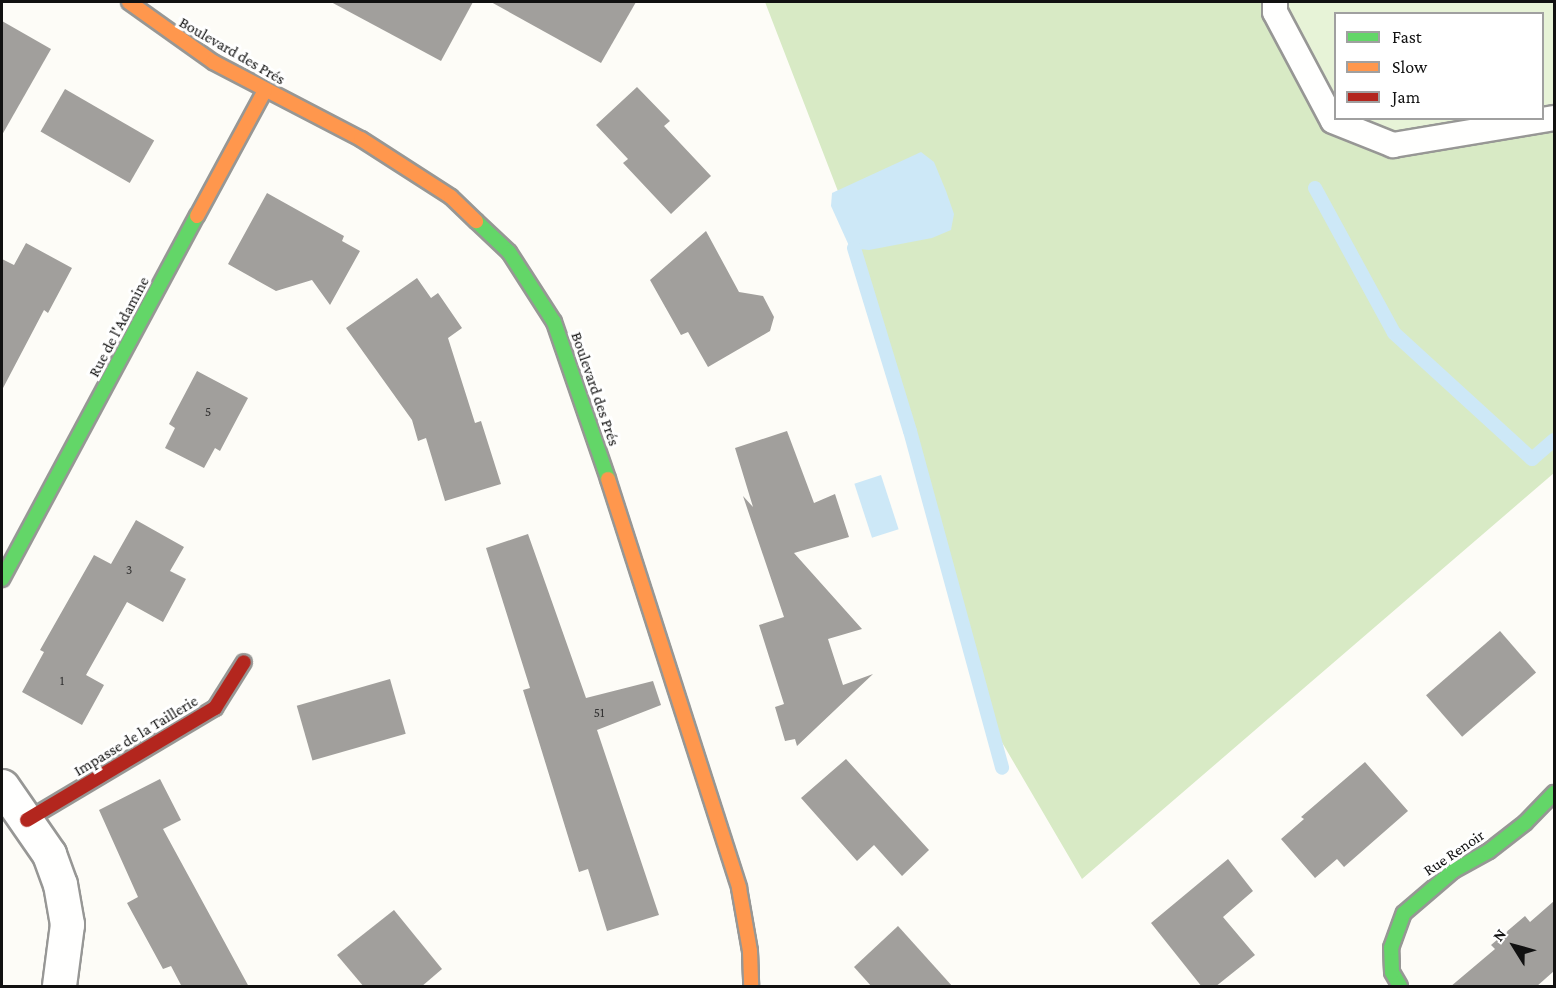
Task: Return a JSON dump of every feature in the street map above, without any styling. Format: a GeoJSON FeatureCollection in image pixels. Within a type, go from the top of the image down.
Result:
{"type":"FeatureCollection","features":[{"type":"Feature","properties":{"kind":"street","name":"Boulevard des Prés"},"geometry":{"type":"LineString","coordinates":[[129,2],[162,29],[265,90],[361,139],[451,197],[509,252],[554,322],[573,370],[739,888],[750,951],[751,987]]}},
{"type":"Feature","properties":{"kind":"street","name":"Rue de l'Adamine"},"geometry":{"type":"LineString","coordinates":[[2,579],[265,90]]}},
{"type":"Feature","properties":{"kind":"street","name":"Impasse de la Taillerie"},"geometry":{"type":"LineString","coordinates":[[27,820],[215,708],[244,662]]}},
{"type":"Feature","properties":{"kind":"street"},"geometry":{"type":"LineString","coordinates":[[2,786],[49,854],[60,884],[67,924],[59,987]]}},
{"type":"Feature","properties":{"kind":"street","name":"Rue Renoir"},"geometry":{"type":"LineString","coordinates":[[1400,987],[1392,972],[1391,948],[1404,913],[1453,871],[1489,851],[1525,823],[1554,793]]}},
{"type":"Feature","properties":{"kind":"lane"},"geometry":{"type":"LineString","coordinates":[[1275,2],[1275,12],[1333,121],[1393,145],[1542,120]]}},
{"type":"Feature","properties":{"kind":"green space"},"geometry":{"type":"Polygon","coordinates":[[[765,2],[1268,2],[1333,121],[1393,145],[1554,118],[1554,473],[1082,879],[986,715],[851,225],[765,2]]]}},
{"type":"Feature","properties":{"kind":"green space"},"geometry":{"type":"Polygon","coordinates":[[[1268,2],[1554,2],[1554,118],[1544,120],[1544,12],[1334,12],[1334,120],[1542,120],[1393,145],[1333,121],[1268,2]]]}},
{"type":"Feature","properties":{"kind":"water"},"geometry":{"type":"Polygon","coordinates":[[[921,152],[934,162],[946,191],[954,214],[951,230],[932,238],[869,250],[850,248],[831,206],[832,193],[921,152]]]}},
{"type":"Feature","properties":{"kind":"water"},"geometry":{"type":"Polygon","coordinates":[[[881,475],[899,529],[872,538],[854,484],[881,475]]]}},
{"type":"Feature","properties":{"kind":"building"},"geometry":{"type":"Polygon","coordinates":[[[331,2],[473,2],[441,61],[331,2]]]}},
{"type":"Feature","properties":{"kind":"building"},"geometry":{"type":"Polygon","coordinates":[[[491,2],[636,2],[601,63],[491,2]]]}},
{"type":"Feature","properties":{"kind":"building"},"geometry":{"type":"Polygon","coordinates":[[[2,21],[51,49],[2,135],[2,21]]]}},
{"type":"Feature","properties":{"kind":"building"},"geometry":{"type":"Polygon","coordinates":[[[637,87],[670,121],[664,126],[711,176],[671,214],[623,163],[628,159],[596,125],[637,87]]]}},
{"type":"Feature","properties":{"kind":"building"},"geometry":{"type":"Polygon","coordinates":[[[65,89],[154,140],[130,183],[41,131],[65,89]]]}},
{"type":"Feature","properties":{"kind":"building"},"geometry":{"type":"Polygon","coordinates":[[[267,193],[344,236],[342,241],[360,251],[330,305],[312,280],[276,291],[228,264],[267,193]]]}},
{"type":"Feature","properties":{"kind":"building"},"geometry":{"type":"Polygon","coordinates":[[[706,231],[739,292],[763,296],[774,317],[770,331],[708,367],[688,332],[681,335],[650,280],[706,231]]]}},
{"type":"Feature","properties":{"kind":"building"},"geometry":{"type":"Polygon","coordinates":[[[26,243],[72,268],[48,313],[44,310],[2,390],[2,259],[14,265],[26,243]]]}},
{"type":"Feature","properties":{"kind":"building"},"geometry":{"type":"Polygon","coordinates":[[[417,278],[431,298],[438,293],[462,328],[448,338],[475,423],[481,421],[501,484],[445,501],[426,438],[418,441],[412,420],[346,328],[417,278]]]}},
{"type":"Feature","properties":{"kind":"building"},"geometry":{"type":"Polygon","coordinates":[[[197,371],[248,398],[220,451],[215,448],[204,468],[165,448],[175,428],[169,424],[197,371]]]}},
{"type":"Feature","properties":{"kind":"building"},"geometry":{"type":"Polygon","coordinates":[[[787,431],[814,503],[835,494],[849,537],[794,553],[862,629],[828,639],[843,685],[873,674],[797,746],[795,739],[785,741],[775,707],[784,704],[759,625],[784,617],[743,496],[753,507],[735,448],[787,431]]]}},
{"type":"Feature","properties":{"kind":"building"},"geometry":{"type":"Polygon","coordinates":[[[136,520],[184,547],[170,571],[186,579],[163,622],[127,602],[86,675],[104,685],[82,725],[22,692],[44,652],[40,650],[94,555],[111,564],[136,520]]]}},
{"type":"Feature","properties":{"kind":"building"},"geometry":{"type":"Polygon","coordinates":[[[528,534],[586,698],[653,681],[661,705],[597,730],[659,915],[607,931],[588,869],[579,872],[523,690],[530,688],[486,548],[528,534]]]}},
{"type":"Feature","properties":{"kind":"building"},"geometry":{"type":"Polygon","coordinates":[[[1500,631],[1536,673],[1462,737],[1426,695],[1500,631]]]}},
{"type":"Feature","properties":{"kind":"building"},"geometry":{"type":"Polygon","coordinates":[[[390,679],[406,734],[312,761],[297,706],[390,679]]]}},
{"type":"Feature","properties":{"kind":"building"},"geometry":{"type":"Polygon","coordinates":[[[846,759],[929,850],[902,876],[874,845],[857,861],[801,798],[846,759]]]}},
{"type":"Feature","properties":{"kind":"building"},"geometry":{"type":"Polygon","coordinates":[[[1365,762],[1408,811],[1344,867],[1337,859],[1315,878],[1281,839],[1304,819],[1301,817],[1365,762]]]}},
{"type":"Feature","properties":{"kind":"building"},"geometry":{"type":"Polygon","coordinates":[[[160,779],[181,820],[163,829],[249,987],[182,987],[171,966],[163,969],[127,903],[138,897],[99,810],[160,779]]]}},
{"type":"Feature","properties":{"kind":"building"},"geometry":{"type":"Polygon","coordinates":[[[1228,859],[1253,891],[1223,917],[1255,955],[1215,987],[1202,987],[1151,923],[1228,859]]]}},
{"type":"Feature","properties":{"kind":"building"},"geometry":{"type":"Polygon","coordinates":[[[1554,901],[1554,971],[1536,987],[1450,987],[1495,949],[1491,945],[1525,916],[1530,922],[1554,901]]]}},
{"type":"Feature","properties":{"kind":"building"},"geometry":{"type":"Polygon","coordinates":[[[394,910],[442,969],[421,987],[364,987],[337,955],[394,910]]]}},
{"type":"Feature","properties":{"kind":"building"},"geometry":{"type":"Polygon","coordinates":[[[898,926],[953,987],[872,987],[854,967],[898,926]]]}},
{"type":"Feature","properties":{"kind":"waterway"},"geometry":{"type":"LineString","coordinates":[[1315,188],[1394,333],[1532,459],[1554,440]]}},
{"type":"Feature","properties":{"kind":"waterway"},"geometry":{"type":"LineString","coordinates":[[854,248],[910,431],[1002,768]]}},
{"type":"Feature","properties":{"kind":"traffic: fast"},"geometry":{"type":"LineString","coordinates":[[2,579],[197,216]]}},
{"type":"Feature","properties":{"kind":"traffic: fast"},"geometry":{"type":"LineString","coordinates":[[476,221],[509,252],[554,322],[608,479]]}},
{"type":"Feature","properties":{"kind":"traffic: fast"},"geometry":{"type":"LineString","coordinates":[[1400,986],[1392,972],[1391,948],[1404,913],[1453,871],[1489,851],[1525,823],[1554,793]]}},
{"type":"Feature","properties":{"kind":"traffic: slow"},"geometry":{"type":"LineString","coordinates":[[129,2],[213,62],[361,139],[451,197],[476,221]]}},
{"type":"Feature","properties":{"kind":"traffic: slow"},"geometry":{"type":"LineString","coordinates":[[197,216],[265,90]]}},
{"type":"Feature","properties":{"kind":"traffic: slow"},"geometry":{"type":"LineString","coordinates":[[608,479],[739,888],[750,951],[751,986]]}},
{"type":"Feature","properties":{"kind":"traffic: jam"},"geometry":{"type":"LineString","coordinates":[[27,820],[215,708],[244,662]]}}]}
